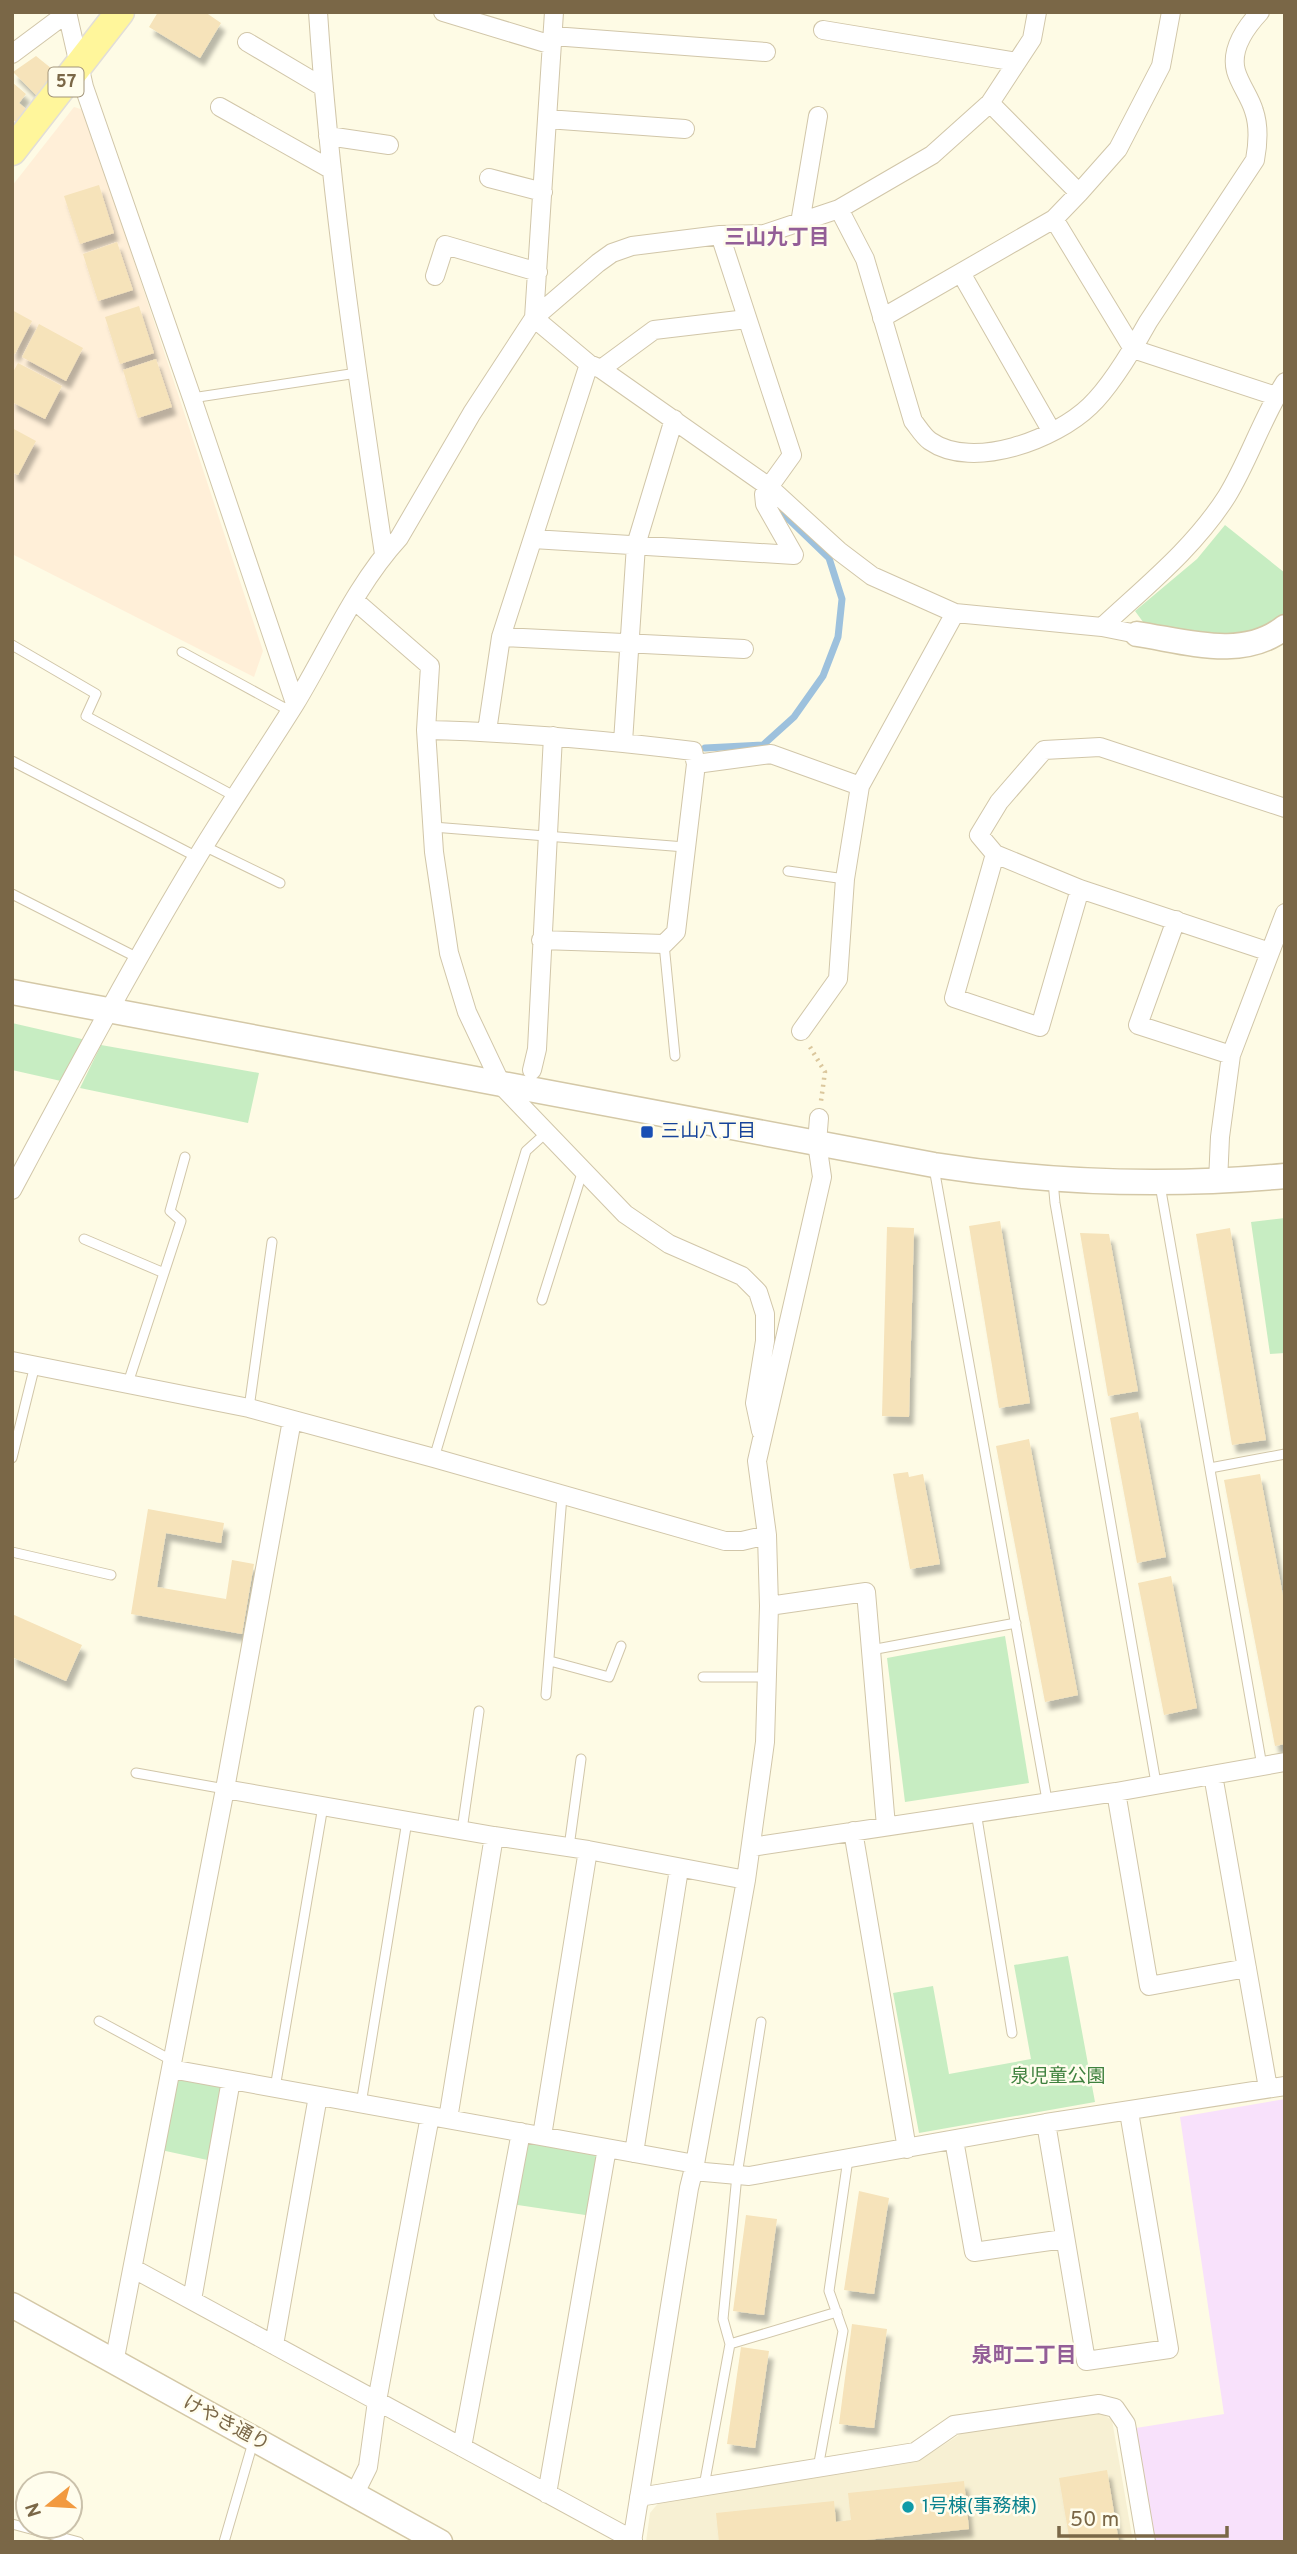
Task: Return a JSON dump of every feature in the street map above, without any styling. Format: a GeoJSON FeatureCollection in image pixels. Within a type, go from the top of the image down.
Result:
{"type":"FeatureCollection","features":[{"type":"Feature","properties":{"kind":"main road","name":"57"},"geometry":{"type":"LineString","coordinates":[[12,151],[120,12]]}},
{"type":"Feature","properties":{"kind":"street"},"geometry":{"type":"LineString","coordinates":[[12,54],[67,12],[78,67],[192,398],[293,707]]}},
{"type":"Feature","properties":{"kind":"street"},"geometry":{"type":"LineString","coordinates":[[318,12],[332,170],[357,373],[384,554]]}},
{"type":"Feature","properties":{"kind":"street"},"geometry":{"type":"LineString","coordinates":[[443,12],[552,41],[766,51]]}},
{"type":"Feature","properties":{"kind":"street"},"geometry":{"type":"LineString","coordinates":[[534,318],[554,12]]}},
{"type":"Feature","properties":{"kind":"street"},"geometry":{"type":"LineString","coordinates":[[12,1190],[138,958],[201,852],[293,707],[354,600],[384,554],[399,538],[472,412],[534,318],[612,253],[632,246],[720,235],[764,234],[800,223],[839,209],[932,155],[990,103],[1032,39],[1037,12]]}},
{"type":"Feature","properties":{"kind":"street"},"geometry":{"type":"LineString","coordinates":[[882,318],[1054,219],[1079,193],[1118,149],[1161,66],[1171,12]]}},
{"type":"Feature","properties":{"kind":"street"},"geometry":{"type":"LineString","coordinates":[[839,209],[865,259],[913,421],[928,440],[942,447],[983,452],[1009,450],[1052,432],[1090,406],[1133,349],[1255,160],[1258,142],[1254,112],[1235,69],[1236,54],[1244,29],[1260,12]]}},
{"type":"Feature","properties":{"kind":"street"},"geometry":{"type":"LineString","coordinates":[[823,30],[1017,62]]}},
{"type":"Feature","properties":{"kind":"street"},"geometry":{"type":"LineString","coordinates":[[247,42],[323,87]]}},
{"type":"Feature","properties":{"kind":"street"},"geometry":{"type":"LineString","coordinates":[[990,103],[1079,193]]}},
{"type":"Feature","properties":{"kind":"street"},"geometry":{"type":"LineString","coordinates":[[220,107],[332,170]]}},
{"type":"Feature","properties":{"kind":"street"},"geometry":{"type":"LineString","coordinates":[[800,223],[818,116]]}},
{"type":"Feature","properties":{"kind":"street"},"geometry":{"type":"LineString","coordinates":[[547,119],[685,129]]}},
{"type":"Feature","properties":{"kind":"street"},"geometry":{"type":"LineString","coordinates":[[328,136],[389,145]]}},
{"type":"Feature","properties":{"kind":"street"},"geometry":{"type":"LineString","coordinates":[[489,178],[543,192]]}},
{"type":"Feature","properties":{"kind":"street"},"geometry":{"type":"LineString","coordinates":[[1054,219],[1133,349],[1280,389],[1228,494],[1211,519],[1187,550],[1102,628]]}},
{"type":"Feature","properties":{"kind":"street"},"geometry":{"type":"LineString","coordinates":[[533,539],[794,555],[765,504],[764,494],[792,455],[720,235]]}},
{"type":"Feature","properties":{"kind":"street"},"geometry":{"type":"LineString","coordinates":[[435,276],[444,245],[538,272]]}},
{"type":"Feature","properties":{"kind":"street"},"geometry":{"type":"LineString","coordinates":[[961,273],[1052,432]]}},
{"type":"Feature","properties":{"kind":"street"},"geometry":{"type":"LineString","coordinates":[[534,318],[595,367],[769,487],[839,551],[872,576],[955,613],[1102,628],[1232,647],[1269,638],[1285,627]]}},
{"type":"Feature","properties":{"kind":"street"},"geometry":{"type":"LineString","coordinates":[[487,731],[501,637],[595,367],[654,330],[747,319]]}},
{"type":"Feature","properties":{"kind":"street"},"geometry":{"type":"LineString","coordinates":[[622,742],[636,545],[674,419]]}},
{"type":"Feature","properties":{"kind":"street"},"geometry":{"type":"LineString","coordinates":[[354,600],[430,666],[425,730],[434,852],[449,953],[467,1012],[502,1086],[625,1214],[668,1244],[742,1276],[758,1292],[765,1314],[765,1341],[755,1404],[762,1437]]}},
{"type":"Feature","properties":{"kind":"street"},"geometry":{"type":"LineString","coordinates":[[802,1031],[838,979],[845,879],[860,786],[955,613]]}},
{"type":"Feature","properties":{"kind":"street"},"geometry":{"type":"LineString","coordinates":[[501,637],[744,649]]}},
{"type":"Feature","properties":{"kind":"street"},"geometry":{"type":"LineString","coordinates":[[425,730],[553,736],[693,751],[696,764],[676,932],[664,944],[541,940]]}},
{"type":"Feature","properties":{"kind":"street"},"geometry":{"type":"LineString","coordinates":[[532,1070],[537,1049],[553,736]]}},
{"type":"Feature","properties":{"kind":"street"},"geometry":{"type":"LineString","coordinates":[[1270,952],[1080,889],[995,854],[979,835],[999,802],[1044,750],[1100,747],[1285,808]]}},
{"type":"Feature","properties":{"kind":"street"},"geometry":{"type":"LineString","coordinates":[[696,764],[771,754],[860,786]]}},
{"type":"Feature","properties":{"kind":"street"},"geometry":{"type":"LineString","coordinates":[[995,854],[954,998],[1040,1027],[1080,889]]}},
{"type":"Feature","properties":{"kind":"street"},"geometry":{"type":"LineString","coordinates":[[1218,1182],[1220,1137],[1231,1055],[1285,913]]}},
{"type":"Feature","properties":{"kind":"street"},"geometry":{"type":"LineString","coordinates":[[1176,920],[1138,1025],[1231,1055]]}},
{"type":"Feature","properties":{"kind":"street"},"geometry":{"type":"LineString","coordinates":[[12,992],[502,1086],[818,1130],[934,1166],[998,1175],[1160,1183],[1218,1182],[1285,1176]]}},
{"type":"Feature","properties":{"kind":"street"},"geometry":{"type":"LineString","coordinates":[[134,2269],[633,2541],[694,2167],[746,1880],[765,1742],[769,1606],[767,1535],[757,1461],[822,1177],[818,1130]]}},
{"type":"Feature","properties":{"kind":"street"},"geometry":{"type":"LineString","coordinates":[[12,1362],[249,1409],[434,1458],[724,1541],[742,1541],[767,1535]]}},
{"type":"Feature","properties":{"kind":"street"},"geometry":{"type":"LineString","coordinates":[[114,2363],[225,1789],[292,1420]]}},
{"type":"Feature","properties":{"kind":"street"},"geometry":{"type":"LineString","coordinates":[[769,1606],[866,1592],[886,1826]]}},
{"type":"Feature","properties":{"kind":"street"},"geometry":{"type":"LineString","coordinates":[[751,1847],[1285,1762]]}},
{"type":"Feature","properties":{"kind":"street"},"geometry":{"type":"LineString","coordinates":[[172,2065],[232,2080],[749,2176],[1046,2123],[1277,2087],[1247,1968],[1213,1774]]}},
{"type":"Feature","properties":{"kind":"street"},"geometry":{"type":"LineString","coordinates":[[225,1789],[588,1850],[746,1880]]}},
{"type":"Feature","properties":{"kind":"street"},"geometry":{"type":"LineString","coordinates":[[1116,1791],[1149,1986],[1247,1968]]}},
{"type":"Feature","properties":{"kind":"street"},"geometry":{"type":"LineString","coordinates":[[853,1831],[907,2149]]}},
{"type":"Feature","properties":{"kind":"street"},"geometry":{"type":"LineString","coordinates":[[355,2493],[368,2468],[377,2401],[439,2118],[494,1836]]}},
{"type":"Feature","properties":{"kind":"street"},"geometry":{"type":"LineString","coordinates":[[541,2136],[588,1850]]}},
{"type":"Feature","properties":{"kind":"street"},"geometry":{"type":"LineString","coordinates":[[634,2153],[680,1869]]}},
{"type":"Feature","properties":{"kind":"street"},"geometry":{"type":"LineString","coordinates":[[192,2301],[232,2080]]}},
{"type":"Feature","properties":{"kind":"street"},"geometry":{"type":"LineString","coordinates":[[274,2345],[318,2096]]}},
{"type":"Feature","properties":{"kind":"street"},"geometry":{"type":"LineString","coordinates":[[1046,2123],[1087,2361],[1169,2349],[1129,2112]]}},
{"type":"Feature","properties":{"kind":"street"},"geometry":{"type":"LineString","coordinates":[[462,2447],[520,2132]]}},
{"type":"Feature","properties":{"kind":"street"},"geometry":{"type":"LineString","coordinates":[[954,2140],[974,2252],[1064,2239]]}},
{"type":"Feature","properties":{"kind":"street"},"geometry":{"type":"LineString","coordinates":[[547,2494],[607,2148]]}},
{"type":"Feature","properties":{"kind":"street","name":"けやき通り"},"geometry":{"type":"LineString","coordinates":[[12,2305],[355,2493],[433,2540]]}},
{"type":"Feature","properties":{"kind":"street"},"geometry":{"type":"LineString","coordinates":[[639,2497],[915,2452],[954,2425],[1099,2404],[1115,2409],[1126,2424],[1146,2542]]}},
{"type":"Feature","properties":{"kind":"lane"},"geometry":{"type":"LineString","coordinates":[[192,398],[357,373]]}},
{"type":"Feature","properties":{"kind":"lane"},"geometry":{"type":"LineString","coordinates":[[12,645],[96,695],[86,716],[236,797]]}},
{"type":"Feature","properties":{"kind":"lane"},"geometry":{"type":"LineString","coordinates":[[182,652],[293,707]]}},
{"type":"Feature","properties":{"kind":"lane"},"geometry":{"type":"LineString","coordinates":[[12,761],[201,852],[280,883]]}},
{"type":"Feature","properties":{"kind":"lane"},"geometry":{"type":"LineString","coordinates":[[433,827],[685,847]]}},
{"type":"Feature","properties":{"kind":"lane"},"geometry":{"type":"LineString","coordinates":[[788,871],[845,879]]}},
{"type":"Feature","properties":{"kind":"lane"},"geometry":{"type":"LineString","coordinates":[[12,894],[138,958]]}},
{"type":"Feature","properties":{"kind":"lane"},"geometry":{"type":"LineString","coordinates":[[664,944],[675,1056]]}},
{"type":"Feature","properties":{"kind":"lane"},"geometry":{"type":"LineString","coordinates":[[434,1458],[526,1152],[547,1132]]}},
{"type":"Feature","properties":{"kind":"lane"},"geometry":{"type":"LineString","coordinates":[[128,1383],[181,1221],[170,1211],[185,1157]]}},
{"type":"Feature","properties":{"kind":"lane"},"geometry":{"type":"LineString","coordinates":[[934,1166],[1047,1800]]}},
{"type":"Feature","properties":{"kind":"lane"},"geometry":{"type":"LineString","coordinates":[[542,1300],[583,1170]]}},
{"type":"Feature","properties":{"kind":"lane"},"geometry":{"type":"LineString","coordinates":[[1053,1179],[1156,1783]]}},
{"type":"Feature","properties":{"kind":"lane"},"geometry":{"type":"LineString","coordinates":[[1160,1183],[1262,1766]]}},
{"type":"Feature","properties":{"kind":"lane"},"geometry":{"type":"LineString","coordinates":[[85,1239],[164,1272]]}},
{"type":"Feature","properties":{"kind":"lane"},"geometry":{"type":"LineString","coordinates":[[249,1409],[271,1242]]}},
{"type":"Feature","properties":{"kind":"lane"},"geometry":{"type":"LineString","coordinates":[[12,1458],[35,1365]]}},
{"type":"Feature","properties":{"kind":"lane"},"geometry":{"type":"LineString","coordinates":[[1210,1468],[1285,1454]]}},
{"type":"Feature","properties":{"kind":"lane"},"geometry":{"type":"LineString","coordinates":[[546,1695],[562,1496]]}},
{"type":"Feature","properties":{"kind":"lane"},"geometry":{"type":"LineString","coordinates":[[12,1552],[111,1575]]}},
{"type":"Feature","properties":{"kind":"lane"},"geometry":{"type":"LineString","coordinates":[[871,1650],[1016,1623]]}},
{"type":"Feature","properties":{"kind":"lane"},"geometry":{"type":"LineString","coordinates":[[550,1661],[609,1677],[621,1646]]}},
{"type":"Feature","properties":{"kind":"lane"},"geometry":{"type":"LineString","coordinates":[[703,1677],[768,1677]]}},
{"type":"Feature","properties":{"kind":"lane"},"geometry":{"type":"LineString","coordinates":[[462,1830],[478,1711]]}},
{"type":"Feature","properties":{"kind":"lane"},"geometry":{"type":"LineString","coordinates":[[569,1847],[581,1759]]}},
{"type":"Feature","properties":{"kind":"lane"},"geometry":{"type":"LineString","coordinates":[[135,1773],[225,1789]]}},
{"type":"Feature","properties":{"kind":"lane"},"geometry":{"type":"LineString","coordinates":[[275,2088],[323,1806]]}},
{"type":"Feature","properties":{"kind":"lane"},"geometry":{"type":"LineString","coordinates":[[976,1812],[1012,2033]]}},
{"type":"Feature","properties":{"kind":"lane"},"geometry":{"type":"LineString","coordinates":[[361,2104],[407,1821]]}},
{"type":"Feature","properties":{"kind":"lane"},"geometry":{"type":"LineString","coordinates":[[99,2021],[172,2065]]}},
{"type":"Feature","properties":{"kind":"lane"},"geometry":{"type":"LineString","coordinates":[[704,2486],[730,2344],[723,2319],[737,2175],[761,2022]]}},
{"type":"Feature","properties":{"kind":"lane"},"geometry":{"type":"LineString","coordinates":[[818,2468],[844,2331],[829,2291],[848,2159]]}},
{"type":"Feature","properties":{"kind":"lane"},"geometry":{"type":"LineString","coordinates":[[730,2344],[837,2312]]}},
{"type":"Feature","properties":{"kind":"lane"},"geometry":{"type":"LineString","coordinates":[[224,2542],[254,2439]]}},
{"type":"Feature","properties":{"kind":"path"},"geometry":{"type":"LineString","coordinates":[[802,1031],[825,1072],[818,1130]]}},
{"type":"Feature","properties":{"kind":"shaded area"},"geometry":{"type":"Polygon","coordinates":[[[74,107],[84,110],[263,651],[254,677],[12,554],[12,186],[74,107]]]}},
{"type":"Feature","properties":{"kind":"shaded area"},"geometry":{"type":"Polygon","coordinates":[[[1285,2099],[1285,2542],[1155,2542],[1136,2428],[1224,2414],[1180,2117],[1285,2099]]]}},
{"type":"Feature","properties":{"kind":"shaded area"},"geometry":{"type":"Polygon","coordinates":[[[1097,2411],[1112,2420],[1133,2542],[646,2542],[650,2513],[660,2501],[920,2460],[965,2431],[1097,2411]]]}},
{"type":"Feature","properties":{"kind":"green space"},"geometry":{"type":"Polygon","coordinates":[[[1225,525],[1285,573],[1285,613],[1270,624],[1236,635],[1201,634],[1146,626],[1135,611],[1197,559],[1225,525]]]}},
{"type":"Feature","properties":{"kind":"green space"},"geometry":{"type":"Polygon","coordinates":[[[12,1023],[86,1040],[61,1081],[12,1070],[12,1023]]]}},
{"type":"Feature","properties":{"kind":"green space"},"geometry":{"type":"Polygon","coordinates":[[[101,1045],[259,1073],[248,1123],[80,1088],[101,1045]]]}},
{"type":"Feature","properties":{"kind":"green space"},"geometry":{"type":"Polygon","coordinates":[[[1285,1218],[1285,1353],[1270,1354],[1251,1222],[1285,1218]]]}},
{"type":"Feature","properties":{"kind":"green space"},"geometry":{"type":"Polygon","coordinates":[[[1005,1636],[1029,1783],[905,1802],[887,1658],[1005,1636]]]}},
{"type":"Feature","properties":{"kind":"green space","name":"泉児童公園"},"geometry":{"type":"Polygon","coordinates":[[[1068,1956],[1095,2102],[919,2133],[893,1993],[933,1986],[949,2074],[1031,2059],[1014,1965],[1068,1956]]]}},
{"type":"Feature","properties":{"kind":"green space"},"geometry":{"type":"Polygon","coordinates":[[[183,2076],[220,2083],[225,2089],[212,2161],[161,2150],[174,2083],[183,2076]]]}},
{"type":"Feature","properties":{"kind":"green space"},"geometry":{"type":"Polygon","coordinates":[[[531,2138],[596,2149],[603,2159],[592,2216],[511,2204],[522,2144],[531,2138]]]}},
{"type":"Feature","properties":{"kind":"building"},"geometry":{"type":"Polygon","coordinates":[[[158,12],[205,12],[221,23],[200,58],[149,27],[158,12]]]}},
{"type":"Feature","properties":{"kind":"building"},"geometry":{"type":"Polygon","coordinates":[[[36,56],[57,73],[37,96],[13,72],[36,56]]]}},
{"type":"Feature","properties":{"kind":"building"},"geometry":{"type":"Polygon","coordinates":[[[12,82],[26,94],[19,103],[26,109],[16,122],[12,119],[12,82]]]}},
{"type":"Feature","properties":{"kind":"building"},"geometry":{"type":"Polygon","coordinates":[[[99,185],[114,233],[80,244],[64,196],[99,185]]]}},
{"type":"Feature","properties":{"kind":"building"},"geometry":{"type":"Polygon","coordinates":[[[117,242],[133,290],[98,301],[83,254],[117,242]]]}},
{"type":"Feature","properties":{"kind":"building"},"geometry":{"type":"Polygon","coordinates":[[[139,306],[154,353],[120,364],[105,317],[139,306]]]}},
{"type":"Feature","properties":{"kind":"building"},"geometry":{"type":"Polygon","coordinates":[[[12,310],[32,321],[15,354],[12,352],[12,310]]]}},
{"type":"Feature","properties":{"kind":"building"},"geometry":{"type":"Polygon","coordinates":[[[39,324],[83,348],[66,381],[22,357],[39,324]]]}},
{"type":"Feature","properties":{"kind":"building"},"geometry":{"type":"Polygon","coordinates":[[[156,359],[172,407],[138,418],[123,370],[156,359]]]}},
{"type":"Feature","properties":{"kind":"building"},"geometry":{"type":"Polygon","coordinates":[[[18,363],[62,386],[45,419],[12,402],[12,374],[18,363]]]}},
{"type":"Feature","properties":{"kind":"building"},"geometry":{"type":"Polygon","coordinates":[[[12,428],[36,441],[18,475],[12,472],[12,428]]]}},
{"type":"Feature","properties":{"kind":"building"},"geometry":{"type":"Polygon","coordinates":[[[1000,1221],[1030,1403],[999,1408],[969,1226],[1000,1221]]]}},
{"type":"Feature","properties":{"kind":"building"},"geometry":{"type":"Polygon","coordinates":[[[887,1227],[914,1228],[909,1417],[882,1416],[887,1227]]]}},
{"type":"Feature","properties":{"kind":"building"},"geometry":{"type":"Polygon","coordinates":[[[1230,1228],[1266,1440],[1232,1445],[1196,1234],[1230,1228]]]}},
{"type":"Feature","properties":{"kind":"building"},"geometry":{"type":"Polygon","coordinates":[[[1080,1233],[1109,1234],[1138,1391],[1108,1396],[1080,1233]]]}},
{"type":"Feature","properties":{"kind":"building"},"geometry":{"type":"Polygon","coordinates":[[[1138,1412],[1166,1557],[1137,1563],[1110,1418],[1138,1412]]]}},
{"type":"Feature","properties":{"kind":"building"},"geometry":{"type":"Polygon","coordinates":[[[1029,1439],[1078,1695],[1045,1702],[996,1446],[1029,1439]]]}},
{"type":"Feature","properties":{"kind":"building"},"geometry":{"type":"Polygon","coordinates":[[[908,1472],[909,1477],[923,1474],[940,1564],[910,1569],[893,1474],[908,1472]]]}},
{"type":"Feature","properties":{"kind":"building"},"geometry":{"type":"Polygon","coordinates":[[[1260,1474],[1285,1606],[1285,1744],[1275,1746],[1224,1480],[1260,1474]]]}},
{"type":"Feature","properties":{"kind":"building"},"geometry":{"type":"Polygon","coordinates":[[[148,1509],[224,1523],[221,1543],[166,1533],[157,1587],[226,1599],[232,1560],[254,1564],[242,1634],[131,1614],[148,1509]]]}},
{"type":"Feature","properties":{"kind":"building"},"geometry":{"type":"Polygon","coordinates":[[[1171,1576],[1197,1708],[1164,1715],[1138,1583],[1171,1576]]]}},
{"type":"Feature","properties":{"kind":"building"},"geometry":{"type":"Polygon","coordinates":[[[12,1614],[82,1645],[66,1681],[12,1657],[12,1614]]]}},
{"type":"Feature","properties":{"kind":"building"},"geometry":{"type":"Polygon","coordinates":[[[859,2191],[889,2198],[874,2294],[844,2290],[859,2191]]]}},
{"type":"Feature","properties":{"kind":"building"},"geometry":{"type":"Polygon","coordinates":[[[746,2215],[777,2219],[764,2315],[733,2311],[746,2215]]]}},
{"type":"Feature","properties":{"kind":"building"},"geometry":{"type":"Polygon","coordinates":[[[852,2324],[887,2329],[874,2428],[839,2424],[852,2324]]]}},
{"type":"Feature","properties":{"kind":"building"},"geometry":{"type":"Polygon","coordinates":[[[741,2347],[769,2351],[755,2448],[727,2444],[741,2347]]]}},
{"type":"Feature","properties":{"kind":"building"},"geometry":{"type":"Polygon","coordinates":[[[1107,2470],[1119,2542],[1070,2542],[1059,2478],[1107,2470]]]}},
{"type":"Feature","properties":{"kind":"building","name":"1号棟(事務棟)"},"geometry":{"type":"Polygon","coordinates":[[[964,2481],[969,2529],[848,2542],[719,2542],[716,2513],[834,2501],[836,2522],[851,2520],[848,2493],[964,2481]]]}},
{"type":"Feature","properties":{"kind":"waterway"},"geometry":{"type":"LineString","coordinates":[[705,748],[763,745],[794,717],[823,676],[838,637],[842,599],[829,558],[777,508]]}},
{"type":"Feature","properties":{"kind":"place","name":"三山八丁目"},"geometry":{"type":"Point","coordinates":[647,1132]}},
{"type":"Feature","properties":{"kind":"place","name":"1号棟(事務棟)"},"geometry":{"type":"Point","coordinates":[908,2507]}},
{"type":"Feature","properties":{"kind":"district","name":"三山九丁目"},"geometry":{"type":"Point","coordinates":[777,238]}},
{"type":"Feature","properties":{"kind":"district","name":"泉町二丁目"},"geometry":{"type":"Point","coordinates":[1024,2356]}}]}
